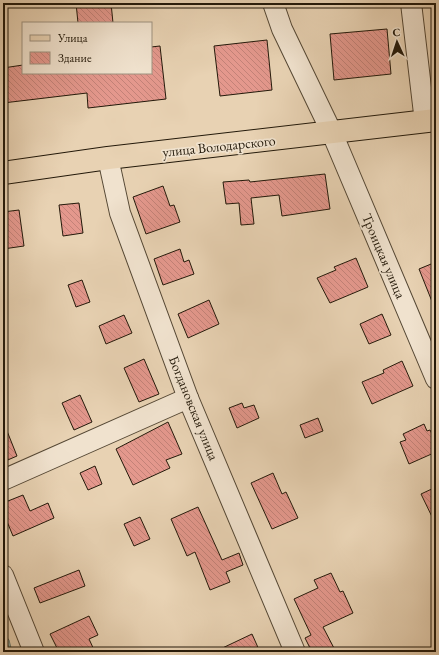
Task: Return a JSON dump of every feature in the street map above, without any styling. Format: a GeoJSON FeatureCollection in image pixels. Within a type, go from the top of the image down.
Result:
{"type":"FeatureCollection","features":[{"type":"Feature","properties":{"kind":"main road","name":"улица Володарского"},"geometry":{"type":"LineString","coordinates":[[3,173],[108,158],[430,121]]}},
{"type":"Feature","properties":{"kind":"street","name":"Троицкая улица"},"geometry":{"type":"LineString","coordinates":[[273,3],[282,29],[332,133],[436,379]]}},
{"type":"Feature","properties":{"kind":"street"},"geometry":{"type":"LineString","coordinates":[[411,3],[430,121]]}},
{"type":"Feature","properties":{"kind":"street","name":"Богдановская улица"},"geometry":{"type":"LineString","coordinates":[[108,158],[120,213],[188,398],[295,652]]}},
{"type":"Feature","properties":{"kind":"street"},"geometry":{"type":"LineString","coordinates":[[3,480],[188,398]]}},
{"type":"Feature","properties":{"kind":"street"},"geometry":{"type":"LineString","coordinates":[[3,575],[34,652]]}},
{"type":"Feature","properties":{"kind":"water"},"geometry":{"type":"Polygon","coordinates":[[[3,633],[9,640],[12,652],[3,652],[3,633]]]}},
{"type":"Feature","properties":{"kind":"building"},"geometry":{"type":"Polygon","coordinates":[[[76,3],[111,3],[113,22],[78,22],[76,3]]]}},
{"type":"Feature","properties":{"kind":"building"},"geometry":{"type":"Polygon","coordinates":[[[387,29],[391,74],[334,80],[330,34],[387,29]]]}},
{"type":"Feature","properties":{"kind":"building"},"geometry":{"type":"Polygon","coordinates":[[[267,40],[272,90],[220,96],[214,46],[267,40]]]}},
{"type":"Feature","properties":{"kind":"building"},"geometry":{"type":"Polygon","coordinates":[[[160,46],[166,99],[88,108],[87,93],[3,103],[3,68],[22,65],[22,74],[152,74],[152,47],[160,46]]]}},
{"type":"Feature","properties":{"kind":"building"},"geometry":{"type":"Polygon","coordinates":[[[325,174],[330,209],[282,216],[279,195],[251,198],[254,224],[241,225],[239,203],[226,204],[223,182],[249,180],[250,182],[325,174]]]}},
{"type":"Feature","properties":{"kind":"building"},"geometry":{"type":"Polygon","coordinates":[[[163,186],[170,206],[174,205],[180,222],[146,234],[133,197],[163,186]]]}},
{"type":"Feature","properties":{"kind":"building"},"geometry":{"type":"Polygon","coordinates":[[[79,203],[83,233],[63,236],[59,205],[79,203]]]}},
{"type":"Feature","properties":{"kind":"building"},"geometry":{"type":"Polygon","coordinates":[[[19,210],[24,246],[3,249],[3,212],[19,210]]]}},
{"type":"Feature","properties":{"kind":"building"},"geometry":{"type":"Polygon","coordinates":[[[180,249],[184,262],[189,260],[194,274],[163,285],[154,259],[180,249]]]}},
{"type":"Feature","properties":{"kind":"building"},"geometry":{"type":"Polygon","coordinates":[[[356,258],[368,287],[330,303],[317,278],[336,270],[334,267],[356,258]]]}},
{"type":"Feature","properties":{"kind":"building"},"geometry":{"type":"Polygon","coordinates":[[[436,262],[436,309],[435,309],[419,269],[436,262]]]}},
{"type":"Feature","properties":{"kind":"building"},"geometry":{"type":"Polygon","coordinates":[[[82,280],[90,302],[76,307],[68,285],[82,280]]]}},
{"type":"Feature","properties":{"kind":"building"},"geometry":{"type":"Polygon","coordinates":[[[209,300],[219,324],[188,338],[178,314],[209,300]]]}},
{"type":"Feature","properties":{"kind":"building"},"geometry":{"type":"Polygon","coordinates":[[[382,314],[391,335],[369,344],[360,324],[382,314]]]}},
{"type":"Feature","properties":{"kind":"building"},"geometry":{"type":"Polygon","coordinates":[[[124,315],[132,333],[106,344],[99,326],[124,315]]]}},
{"type":"Feature","properties":{"kind":"building"},"geometry":{"type":"Polygon","coordinates":[[[144,359],[159,394],[139,402],[124,368],[144,359]]]}},
{"type":"Feature","properties":{"kind":"building"},"geometry":{"type":"Polygon","coordinates":[[[402,361],[413,386],[372,404],[362,382],[384,373],[383,370],[402,361]]]}},
{"type":"Feature","properties":{"kind":"building"},"geometry":{"type":"Polygon","coordinates":[[[80,395],[92,422],[74,430],[62,403],[80,395]]]}},
{"type":"Feature","properties":{"kind":"building"},"geometry":{"type":"Polygon","coordinates":[[[242,403],[244,408],[254,405],[259,418],[237,428],[229,408],[242,403]]]}},
{"type":"Feature","properties":{"kind":"building"},"geometry":{"type":"Polygon","coordinates":[[[318,418],[323,431],[305,438],[300,425],[318,418]]]}},
{"type":"Feature","properties":{"kind":"building"},"geometry":{"type":"Polygon","coordinates":[[[3,421],[17,456],[3,462],[3,421]]]}},
{"type":"Feature","properties":{"kind":"building"},"geometry":{"type":"Polygon","coordinates":[[[168,422],[182,454],[166,460],[170,468],[133,485],[116,449],[168,422]]]}},
{"type":"Feature","properties":{"kind":"building"},"geometry":{"type":"Polygon","coordinates":[[[424,424],[427,431],[430,430],[436,442],[436,452],[409,464],[400,442],[406,440],[403,434],[424,424]]]}},
{"type":"Feature","properties":{"kind":"building"},"geometry":{"type":"Polygon","coordinates":[[[95,466],[102,484],[88,490],[80,473],[95,466]]]}},
{"type":"Feature","properties":{"kind":"building"},"geometry":{"type":"Polygon","coordinates":[[[273,473],[282,494],[286,492],[298,518],[272,529],[251,483],[273,473]]]}},
{"type":"Feature","properties":{"kind":"building"},"geometry":{"type":"Polygon","coordinates":[[[436,487],[436,525],[421,494],[436,487]]]}},
{"type":"Feature","properties":{"kind":"building"},"geometry":{"type":"Polygon","coordinates":[[[23,495],[30,511],[48,503],[54,518],[13,536],[3,512],[3,503],[23,495]]]}},
{"type":"Feature","properties":{"kind":"building"},"geometry":{"type":"Polygon","coordinates":[[[198,507],[222,560],[239,553],[243,565],[226,572],[230,582],[210,590],[195,552],[187,556],[171,519],[198,507]]]}},
{"type":"Feature","properties":{"kind":"building"},"geometry":{"type":"Polygon","coordinates":[[[140,517],[150,539],[134,546],[124,524],[140,517]]]}},
{"type":"Feature","properties":{"kind":"building"},"geometry":{"type":"Polygon","coordinates":[[[79,570],[85,586],[40,603],[34,588],[79,570]]]}},
{"type":"Feature","properties":{"kind":"building"},"geometry":{"type":"Polygon","coordinates":[[[331,573],[340,592],[343,591],[353,613],[323,627],[336,652],[312,652],[305,638],[311,635],[294,599],[318,588],[314,580],[331,573]]]}},
{"type":"Feature","properties":{"kind":"building"},"geometry":{"type":"Polygon","coordinates":[[[89,616],[98,635],[89,639],[95,652],[59,652],[50,634],[89,616]]]}},
{"type":"Feature","properties":{"kind":"building"},"geometry":{"type":"Polygon","coordinates":[[[252,634],[260,652],[214,652],[252,634]]]}}]}
